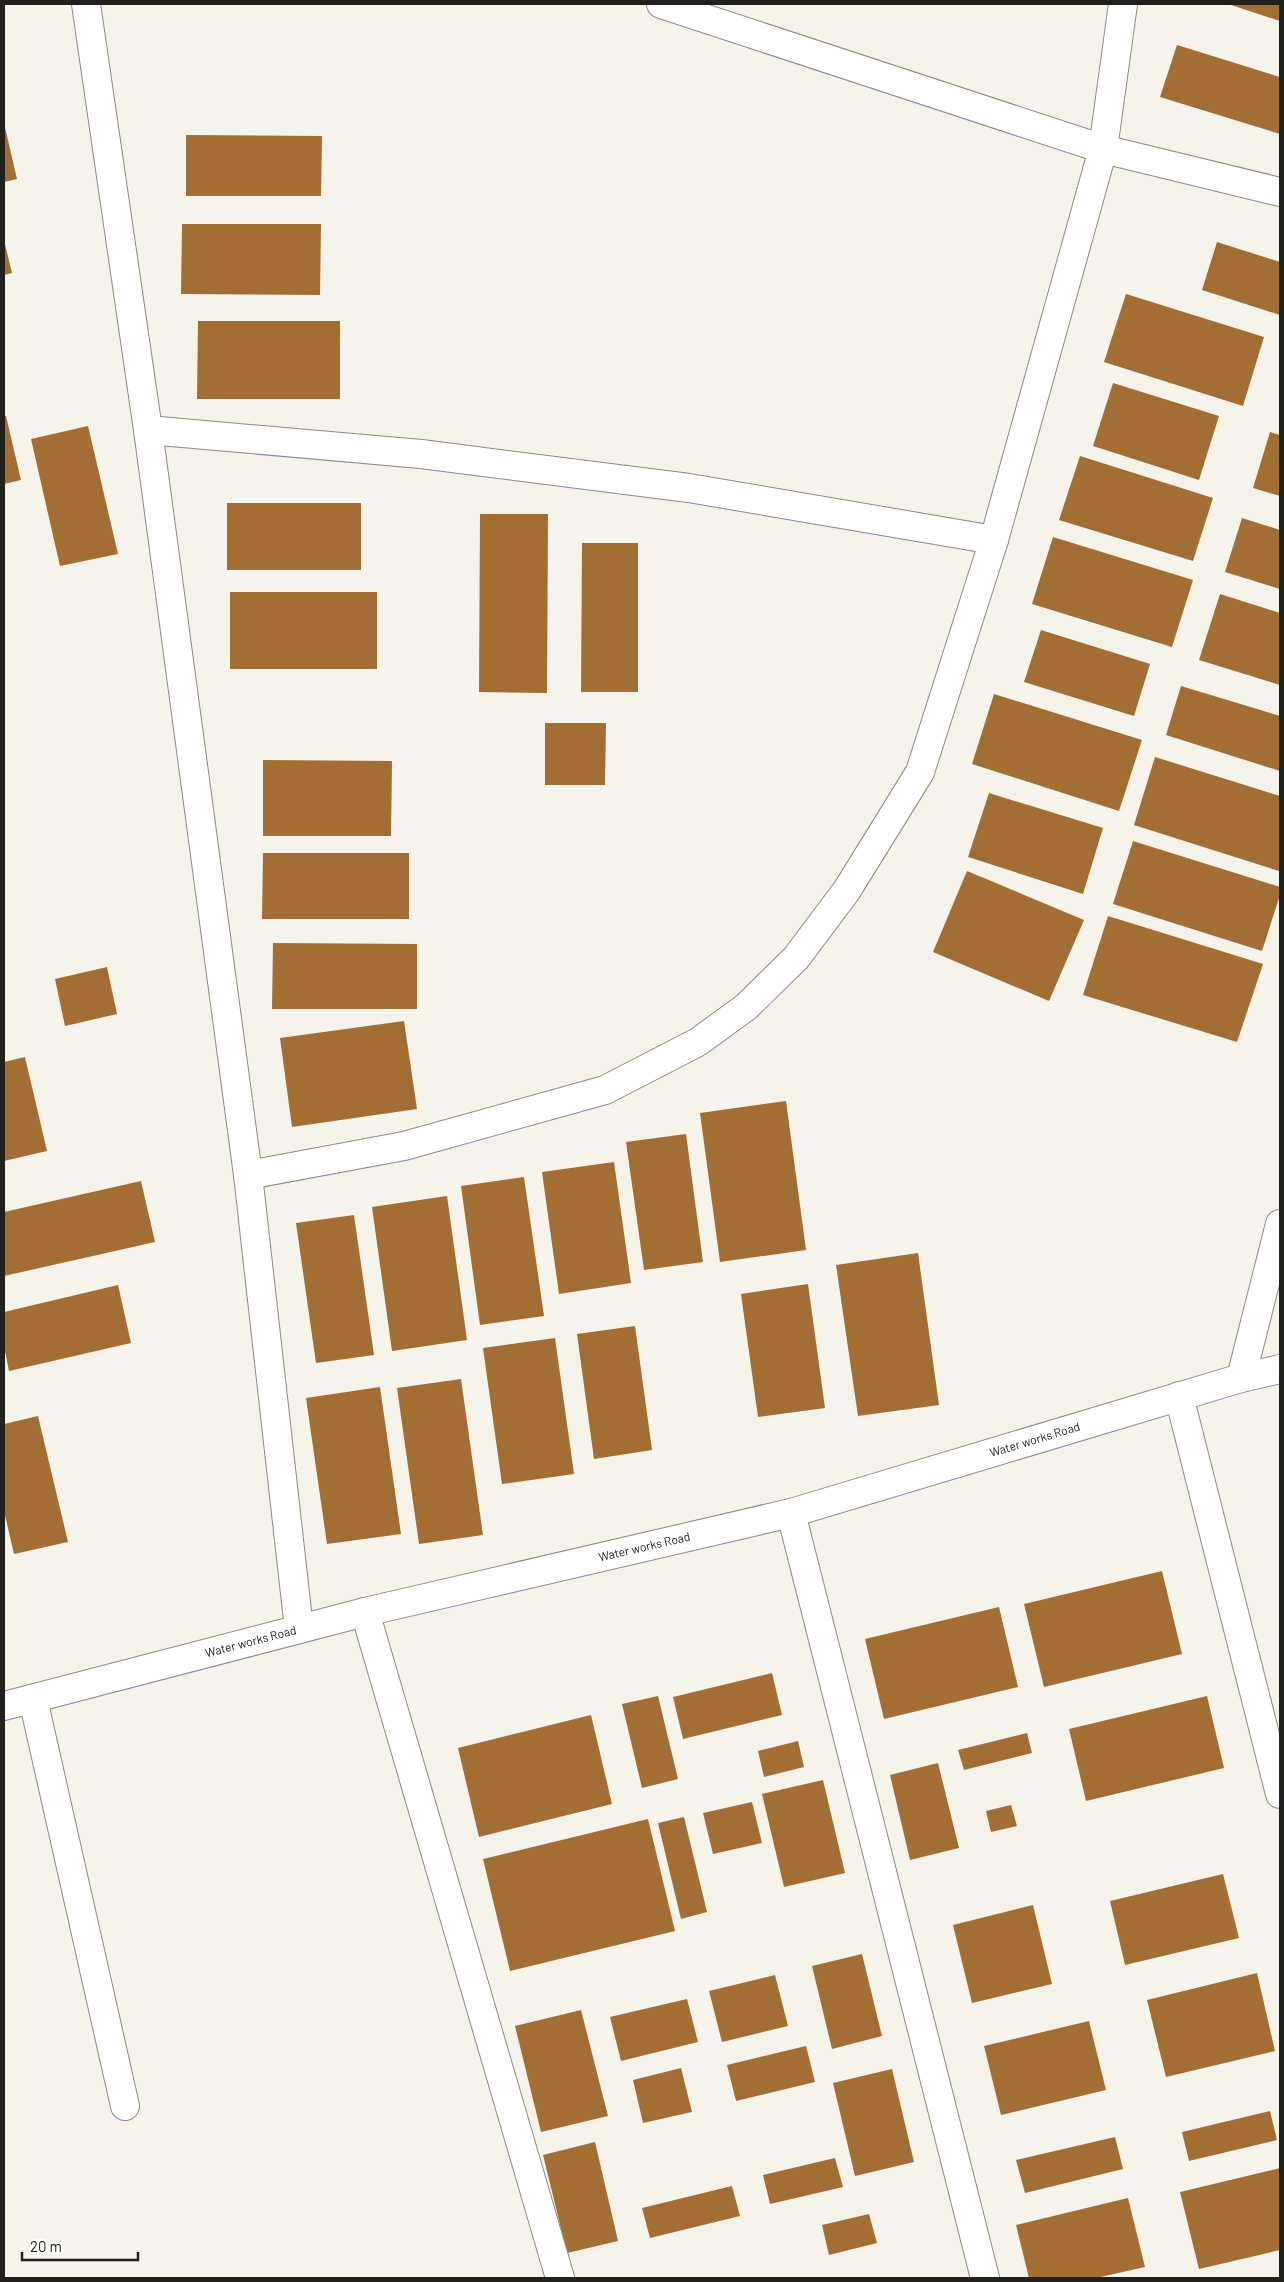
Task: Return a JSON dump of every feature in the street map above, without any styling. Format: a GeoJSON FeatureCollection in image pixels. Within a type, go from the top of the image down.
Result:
{"type":"FeatureCollection","features":[{"type":"Feature","properties":{"kind":"street"},"geometry":{"type":"LineString","coordinates":[[86,4],[148,430],[248,1175],[299,1629]]}},
{"type":"Feature","properties":{"kind":"street"},"geometry":{"type":"LineString","coordinates":[[662,4],[1103,148],[1280,192]]}},
{"type":"Feature","properties":{"kind":"street"},"geometry":{"type":"LineString","coordinates":[[248,1175],[404,1146],[606,1090],[698,1042],[746,1007],[796,958],[847,890],[920,772],[994,540],[1103,148],[1123,4]]}},
{"type":"Feature","properties":{"kind":"street"},"geometry":{"type":"LineString","coordinates":[[148,430],[421,454],[689,488],[994,540]]}},
{"type":"Feature","properties":{"kind":"street"},"geometry":{"type":"LineString","coordinates":[[1241,1378],[1280,1224]]}},
{"type":"Feature","properties":{"kind":"street","name":"Water works Road"},"geometry":{"type":"LineString","coordinates":[[4,1706],[365,1612],[792,1513],[1179,1396],[1280,1368]]}},
{"type":"Feature","properties":{"kind":"street"},"geometry":{"type":"LineString","coordinates":[[1179,1396],[1280,1794]]}},
{"type":"Feature","properties":{"kind":"street"},"geometry":{"type":"LineString","coordinates":[[792,1513],[985,2278]]}},
{"type":"Feature","properties":{"kind":"street"},"geometry":{"type":"LineString","coordinates":[[365,1612],[560,2278]]}},
{"type":"Feature","properties":{"kind":"street"},"geometry":{"type":"LineString","coordinates":[[33,1699],[125,2106]]}},
{"type":"Feature","properties":{"kind":"building"},"geometry":{"type":"Polygon","coordinates":[[[1228,4],[1280,4],[1280,21],[1228,4]]]}},
{"type":"Feature","properties":{"kind":"building"},"geometry":{"type":"Polygon","coordinates":[[[1177,45],[1280,77],[1280,134],[1160,97],[1177,45]]]}},
{"type":"Feature","properties":{"kind":"building"},"geometry":{"type":"Polygon","coordinates":[[[4,123],[17,179],[4,182],[4,123]]]}},
{"type":"Feature","properties":{"kind":"building"},"geometry":{"type":"Polygon","coordinates":[[[186,135],[322,136],[321,196],[186,196],[186,135]]]}},
{"type":"Feature","properties":{"kind":"building"},"geometry":{"type":"Polygon","coordinates":[[[182,224],[321,224],[320,295],[181,294],[182,224]]]}},
{"type":"Feature","properties":{"kind":"building"},"geometry":{"type":"Polygon","coordinates":[[[4,240],[12,273],[4,275],[4,240]]]}},
{"type":"Feature","properties":{"kind":"building"},"geometry":{"type":"Polygon","coordinates":[[[1217,242],[1280,262],[1280,315],[1202,290],[1217,242]]]}},
{"type":"Feature","properties":{"kind":"building"},"geometry":{"type":"Polygon","coordinates":[[[1126,294],[1264,337],[1243,406],[1104,362],[1126,294]]]}},
{"type":"Feature","properties":{"kind":"building"},"geometry":{"type":"Polygon","coordinates":[[[198,321],[340,321],[340,399],[197,399],[198,321]]]}},
{"type":"Feature","properties":{"kind":"building"},"geometry":{"type":"Polygon","coordinates":[[[1113,383],[1219,416],[1199,480],[1093,446],[1113,383]]]}},
{"type":"Feature","properties":{"kind":"building"},"geometry":{"type":"Polygon","coordinates":[[[4,416],[6,416],[21,480],[4,484],[4,416]]]}},
{"type":"Feature","properties":{"kind":"building"},"geometry":{"type":"Polygon","coordinates":[[[88,426],[118,554],[60,566],[31,439],[88,426]]]}},
{"type":"Feature","properties":{"kind":"building"},"geometry":{"type":"Polygon","coordinates":[[[1270,432],[1280,435],[1280,496],[1253,488],[1270,432]]]}},
{"type":"Feature","properties":{"kind":"building"},"geometry":{"type":"Polygon","coordinates":[[[1080,456],[1213,498],[1193,561],[1059,520],[1080,456]]]}},
{"type":"Feature","properties":{"kind":"building"},"geometry":{"type":"Polygon","coordinates":[[[227,503],[361,503],[361,570],[227,570],[227,503]]]}},
{"type":"Feature","properties":{"kind":"building"},"geometry":{"type":"Polygon","coordinates":[[[480,514],[548,514],[547,693],[479,692],[480,514]]]}},
{"type":"Feature","properties":{"kind":"building"},"geometry":{"type":"Polygon","coordinates":[[[1242,518],[1280,530],[1280,589],[1225,572],[1242,518]]]}},
{"type":"Feature","properties":{"kind":"building"},"geometry":{"type":"Polygon","coordinates":[[[1053,537],[1193,580],[1172,647],[1032,604],[1053,537]]]}},
{"type":"Feature","properties":{"kind":"building"},"geometry":{"type":"Polygon","coordinates":[[[582,543],[638,543],[638,692],[581,692],[582,543]]]}},
{"type":"Feature","properties":{"kind":"building"},"geometry":{"type":"Polygon","coordinates":[[[230,592],[377,592],[377,669],[230,669],[230,592]]]}},
{"type":"Feature","properties":{"kind":"building"},"geometry":{"type":"Polygon","coordinates":[[[1220,594],[1280,613],[1280,685],[1199,660],[1220,594]]]}},
{"type":"Feature","properties":{"kind":"building"},"geometry":{"type":"Polygon","coordinates":[[[1041,630],[1150,664],[1134,716],[1024,682],[1041,630]]]}},
{"type":"Feature","properties":{"kind":"building"},"geometry":{"type":"Polygon","coordinates":[[[1181,686],[1280,716],[1280,771],[1166,735],[1181,686]]]}},
{"type":"Feature","properties":{"kind":"building"},"geometry":{"type":"Polygon","coordinates":[[[994,694],[1142,740],[1119,811],[972,764],[994,694]]]}},
{"type":"Feature","properties":{"kind":"building"},"geometry":{"type":"Polygon","coordinates":[[[545,723],[606,723],[605,785],[545,785],[545,723]]]}},
{"type":"Feature","properties":{"kind":"building"},"geometry":{"type":"Polygon","coordinates":[[[1155,757],[1280,796],[1279,871],[1134,825],[1155,757]]]}},
{"type":"Feature","properties":{"kind":"building"},"geometry":{"type":"Polygon","coordinates":[[[263,760],[392,761],[391,836],[263,836],[263,760]]]}},
{"type":"Feature","properties":{"kind":"building"},"geometry":{"type":"Polygon","coordinates":[[[989,793],[1103,828],[1083,894],[968,857],[989,793]]]}},
{"type":"Feature","properties":{"kind":"building"},"geometry":{"type":"Polygon","coordinates":[[[1133,841],[1280,887],[1280,895],[1262,951],[1113,904],[1133,841]]]}},
{"type":"Feature","properties":{"kind":"building"},"geometry":{"type":"Polygon","coordinates":[[[263,853],[409,853],[409,919],[262,919],[263,853]]]}},
{"type":"Feature","properties":{"kind":"building"},"geometry":{"type":"Polygon","coordinates":[[[967,871],[1084,920],[1049,1001],[933,952],[967,871]]]}},
{"type":"Feature","properties":{"kind":"building"},"geometry":{"type":"Polygon","coordinates":[[[1108,916],[1263,964],[1237,1042],[1083,995],[1108,916]]]}},
{"type":"Feature","properties":{"kind":"building"},"geometry":{"type":"Polygon","coordinates":[[[273,943],[417,944],[417,1009],[272,1009],[273,943]]]}},
{"type":"Feature","properties":{"kind":"building"},"geometry":{"type":"Polygon","coordinates":[[[107,967],[117,1014],[65,1026],[55,979],[107,967]]]}},
{"type":"Feature","properties":{"kind":"building"},"geometry":{"type":"Polygon","coordinates":[[[404,1021],[417,1109],[292,1127],[280,1038],[404,1021]]]}},
{"type":"Feature","properties":{"kind":"building"},"geometry":{"type":"Polygon","coordinates":[[[25,1057],[47,1151],[4,1161],[4,1062],[25,1057]]]}},
{"type":"Feature","properties":{"kind":"building"},"geometry":{"type":"Polygon","coordinates":[[[786,1101],[806,1250],[720,1262],[700,1113],[786,1101]]]}},
{"type":"Feature","properties":{"kind":"building"},"geometry":{"type":"Polygon","coordinates":[[[686,1134],[703,1262],[644,1270],[626,1142],[686,1134]]]}},
{"type":"Feature","properties":{"kind":"building"},"geometry":{"type":"Polygon","coordinates":[[[614,1162],[631,1283],[559,1294],[542,1172],[614,1162]]]}},
{"type":"Feature","properties":{"kind":"building"},"geometry":{"type":"Polygon","coordinates":[[[524,1177],[544,1316],[480,1325],[461,1186],[524,1177]]]}},
{"type":"Feature","properties":{"kind":"building"},"geometry":{"type":"Polygon","coordinates":[[[141,1181],[155,1242],[4,1276],[4,1212],[141,1181]]]}},
{"type":"Feature","properties":{"kind":"building"},"geometry":{"type":"Polygon","coordinates":[[[447,1196],[467,1340],[392,1351],[372,1207],[447,1196]]]}},
{"type":"Feature","properties":{"kind":"building"},"geometry":{"type":"Polygon","coordinates":[[[354,1215],[374,1355],[316,1363],[296,1223],[354,1215]]]}},
{"type":"Feature","properties":{"kind":"building"},"geometry":{"type":"Polygon","coordinates":[[[918,1253],[939,1405],[858,1416],[836,1265],[918,1253]]]}},
{"type":"Feature","properties":{"kind":"building"},"geometry":{"type":"Polygon","coordinates":[[[808,1284],[825,1408],[758,1417],[741,1294],[808,1284]]]}},
{"type":"Feature","properties":{"kind":"building"},"geometry":{"type":"Polygon","coordinates":[[[118,1285],[131,1343],[9,1371],[4,1346],[4,1312],[118,1285]]]}},
{"type":"Feature","properties":{"kind":"building"},"geometry":{"type":"Polygon","coordinates":[[[635,1326],[652,1450],[594,1459],[577,1334],[635,1326]]]}},
{"type":"Feature","properties":{"kind":"building"},"geometry":{"type":"Polygon","coordinates":[[[555,1338],[574,1474],[502,1484],[483,1348],[555,1338]]]}},
{"type":"Feature","properties":{"kind":"building"},"geometry":{"type":"Polygon","coordinates":[[[461,1379],[483,1535],[419,1544],[397,1388],[461,1379]]]}},
{"type":"Feature","properties":{"kind":"building"},"geometry":{"type":"Polygon","coordinates":[[[380,1387],[401,1534],[327,1544],[306,1398],[380,1387]]]}},
{"type":"Feature","properties":{"kind":"building"},"geometry":{"type":"Polygon","coordinates":[[[38,1416],[68,1542],[14,1554],[4,1511],[4,1424],[38,1416]]]}},
{"type":"Feature","properties":{"kind":"building"},"geometry":{"type":"Polygon","coordinates":[[[1162,1571],[1182,1654],[1044,1687],[1024,1604],[1162,1571]]]}},
{"type":"Feature","properties":{"kind":"building"},"geometry":{"type":"Polygon","coordinates":[[[999,1607],[1018,1687],[884,1719],[865,1639],[999,1607]]]}},
{"type":"Feature","properties":{"kind":"building"},"geometry":{"type":"Polygon","coordinates":[[[772,1673],[782,1715],[683,1739],[673,1697],[772,1673]]]}},
{"type":"Feature","properties":{"kind":"building"},"geometry":{"type":"Polygon","coordinates":[[[658,1696],[678,1779],[642,1788],[622,1704],[658,1696]]]}},
{"type":"Feature","properties":{"kind":"building"},"geometry":{"type":"Polygon","coordinates":[[[1207,1696],[1224,1768],[1086,1801],[1069,1729],[1207,1696]]]}},
{"type":"Feature","properties":{"kind":"building"},"geometry":{"type":"Polygon","coordinates":[[[591,1715],[612,1804],[479,1837],[458,1748],[591,1715]]]}},
{"type":"Feature","properties":{"kind":"building"},"geometry":{"type":"Polygon","coordinates":[[[1027,1733],[1032,1753],[964,1770],[958,1750],[1027,1733]]]}},
{"type":"Feature","properties":{"kind":"building"},"geometry":{"type":"Polygon","coordinates":[[[798,1741],[804,1767],[764,1777],[758,1751],[798,1741]]]}},
{"type":"Feature","properties":{"kind":"building"},"geometry":{"type":"Polygon","coordinates":[[[938,1763],[959,1848],[910,1860],[890,1775],[938,1763]]]}},
{"type":"Feature","properties":{"kind":"building"},"geometry":{"type":"Polygon","coordinates":[[[823,1780],[845,1873],[784,1887],[762,1794],[823,1780]]]}},
{"type":"Feature","properties":{"kind":"building"},"geometry":{"type":"Polygon","coordinates":[[[752,1802],[762,1843],[713,1854],[703,1813],[752,1802]]]}},
{"type":"Feature","properties":{"kind":"building"},"geometry":{"type":"Polygon","coordinates":[[[1011,1805],[1017,1826],[991,1832],[986,1811],[1011,1805]]]}},
{"type":"Feature","properties":{"kind":"building"},"geometry":{"type":"Polygon","coordinates":[[[684,1817],[707,1912],[681,1919],[658,1823],[684,1817]]]}},
{"type":"Feature","properties":{"kind":"building"},"geometry":{"type":"Polygon","coordinates":[[[648,1819],[675,1931],[510,1971],[483,1859],[648,1819]]]}},
{"type":"Feature","properties":{"kind":"building"},"geometry":{"type":"Polygon","coordinates":[[[1223,1874],[1239,1938],[1125,1965],[1110,1901],[1223,1874]]]}},
{"type":"Feature","properties":{"kind":"building"},"geometry":{"type":"Polygon","coordinates":[[[1033,1905],[1052,1984],[972,2003],[953,1925],[1033,1905]]]}},
{"type":"Feature","properties":{"kind":"building"},"geometry":{"type":"Polygon","coordinates":[[[862,1954],[882,2036],[832,2049],[812,1966],[862,1954]]]}},
{"type":"Feature","properties":{"kind":"building"},"geometry":{"type":"Polygon","coordinates":[[[1257,1973],[1275,2051],[1166,2077],[1147,2000],[1257,1973]]]}},
{"type":"Feature","properties":{"kind":"building"},"geometry":{"type":"Polygon","coordinates":[[[775,1975],[788,2026],[722,2042],[709,1991],[775,1975]]]}},
{"type":"Feature","properties":{"kind":"building"},"geometry":{"type":"Polygon","coordinates":[[[687,1999],[698,2042],[621,2061],[610,2017],[687,1999]]]}},
{"type":"Feature","properties":{"kind":"building"},"geometry":{"type":"Polygon","coordinates":[[[581,2010],[608,2116],[541,2132],[515,2026],[581,2010]]]}},
{"type":"Feature","properties":{"kind":"building"},"geometry":{"type":"Polygon","coordinates":[[[1089,2021],[1106,2090],[1001,2115],[984,2046],[1089,2021]]]}},
{"type":"Feature","properties":{"kind":"building"},"geometry":{"type":"Polygon","coordinates":[[[806,2046],[815,2082],[736,2101],[727,2065],[806,2046]]]}},
{"type":"Feature","properties":{"kind":"building"},"geometry":{"type":"Polygon","coordinates":[[[681,2068],[692,2112],[643,2123],[633,2080],[681,2068]]]}},
{"type":"Feature","properties":{"kind":"building"},"geometry":{"type":"Polygon","coordinates":[[[892,2069],[914,2162],[855,2176],[833,2083],[892,2069]]]}},
{"type":"Feature","properties":{"kind":"building"},"geometry":{"type":"Polygon","coordinates":[[[1270,2111],[1277,2140],[1189,2161],[1182,2132],[1270,2111]]]}},
{"type":"Feature","properties":{"kind":"building"},"geometry":{"type":"Polygon","coordinates":[[[1115,2137],[1123,2169],[1025,2193],[1016,2160],[1115,2137]]]}},
{"type":"Feature","properties":{"kind":"building"},"geometry":{"type":"Polygon","coordinates":[[[595,2142],[618,2241],[567,2253],[543,2155],[595,2142]]]}},
{"type":"Feature","properties":{"kind":"building"},"geometry":{"type":"Polygon","coordinates":[[[835,2158],[843,2187],[770,2204],[763,2175],[835,2158]]]}},
{"type":"Feature","properties":{"kind":"building"},"geometry":{"type":"Polygon","coordinates":[[[1280,2168],[1280,2250],[1199,2269],[1180,2192],[1280,2168]]]}},
{"type":"Feature","properties":{"kind":"building"},"geometry":{"type":"Polygon","coordinates":[[[732,2186],[740,2216],[650,2238],[642,2208],[732,2186]]]}},
{"type":"Feature","properties":{"kind":"building"},"geometry":{"type":"Polygon","coordinates":[[[1128,2198],[1145,2267],[1096,2278],[1029,2278],[1016,2225],[1128,2198]]]}},
{"type":"Feature","properties":{"kind":"building"},"geometry":{"type":"Polygon","coordinates":[[[869,2214],[877,2243],[829,2255],[822,2225],[869,2214]]]}}]}
